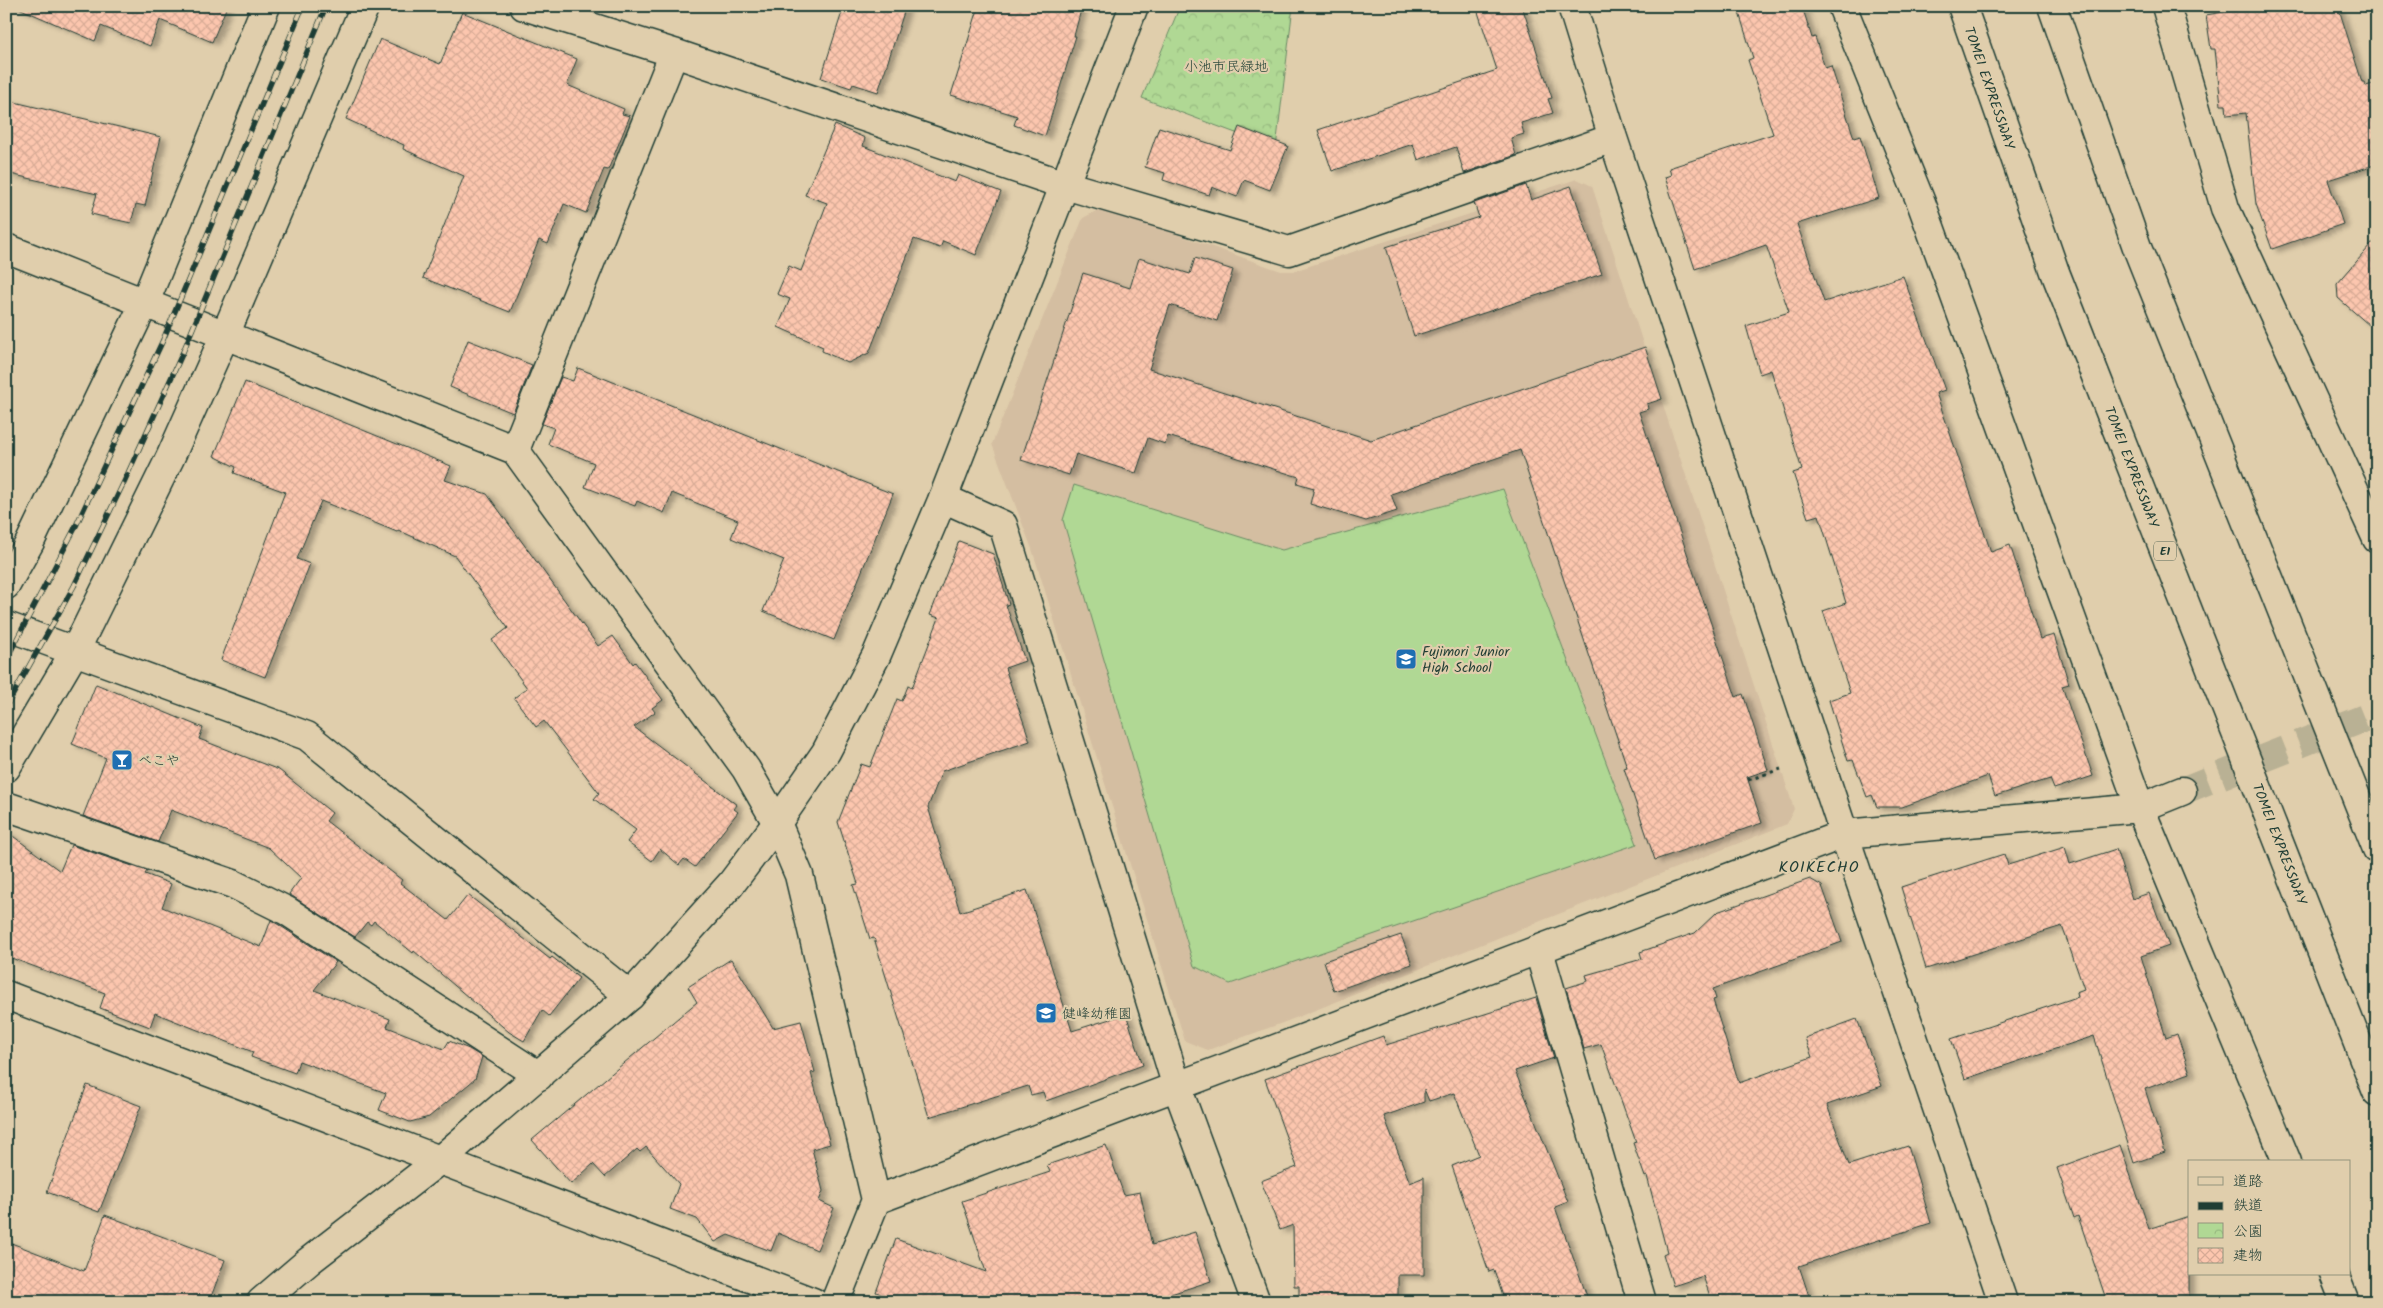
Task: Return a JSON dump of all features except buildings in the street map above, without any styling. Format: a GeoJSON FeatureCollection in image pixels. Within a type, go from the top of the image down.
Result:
{"type":"FeatureCollection","features":[{"type":"Feature","properties":{"kind":"main road"},"geometry":{"type":"LineString","coordinates":[[6,585],[30,542],[145,302],[266,6]]}},
{"type":"Feature","properties":{"kind":"main road"},"geometry":{"type":"LineString","coordinates":[[6,768],[75,651],[166,466],[225,335],[365,6]]}},
{"type":"Feature","properties":{"kind":"main road"},"geometry":{"type":"LineString","coordinates":[[524,6],[674,53],[1065,185],[1289,251],[1613,138]]}},
{"type":"Feature","properties":{"kind":"main road"},"geometry":{"type":"LineString","coordinates":[[261,1302],[309,1261],[441,1159],[630,996],[731,884],[777,823],[826,752],[877,654],[943,498],[1134,6]]}},
{"type":"Feature","properties":{"kind":"main road"},"geometry":{"type":"LineString","coordinates":[[1572,6],[1613,138],[1844,834],[2003,1302]]}},
{"type":"Feature","properties":{"kind":"main road"},"geometry":{"type":"LineString","coordinates":[[1842,6],[1922,205],[2140,808],[2286,1160]]}},
{"type":"Feature","properties":{"kind":"main road","name":"TOMEI EXPRESSWAY"},"geometry":{"type":"LineString","coordinates":[[1962,6],[2055,272],[2377,1092]]}},
{"type":"Feature","properties":{"kind":"main road"},"geometry":{"type":"LineString","coordinates":[[2052,6],[2138,250],[2377,849]]}},
{"type":"Feature","properties":{"kind":"main road"},"geometry":{"type":"LineString","coordinates":[[2166,6],[2225,208],[2377,539]]}},
{"type":"Feature","properties":{"kind":"main road"},"geometry":{"type":"LineString","coordinates":[[515,450],[674,53]]}},
{"type":"Feature","properties":{"kind":"main road"},"geometry":{"type":"LineString","coordinates":[[6,248],[515,450],[746,769],[777,823],[799,875],[876,1200],[836,1302]]}},
{"type":"Feature","properties":{"kind":"main road"},"geometry":{"type":"LineString","coordinates":[[943,498],[1002,525],[1177,1087],[1256,1302]]}},
{"type":"Feature","properties":{"kind":"main road"},"geometry":{"type":"LineString","coordinates":[[6,626],[307,736],[630,996]]}},
{"type":"Feature","properties":{"kind":"main road"},"geometry":{"type":"LineString","coordinates":[[876,1200],[1539,951],[1844,834],[2140,808],[2182,791]]}},
{"type":"Feature","properties":{"kind":"main road"},"geometry":{"type":"LineString","coordinates":[[6,806],[233,884],[295,916],[539,1076]]}},
{"type":"Feature","properties":{"kind":"main road"},"geometry":{"type":"LineString","coordinates":[[1539,951],[1642,1302]]}},
{"type":"Feature","properties":{"kind":"main road"},"geometry":{"type":"LineString","coordinates":[[6,995],[813,1302]]}},
{"type":"Feature","properties":{"kind":"main road"},"geometry":{"type":"LineString","coordinates":[[2335,1276],[2345,1302]]}},
{"type":"Feature","properties":{"kind":"path"},"geometry":{"type":"LineString","coordinates":[[1748,780],[1781,769]]}},
{"type":"Feature","properties":{"kind":"shaded area","name":"Fujimori Junior High School"},"geometry":{"type":"Polygon","coordinates":[[[1577,179],[1592,186],[1794,809],[1787,824],[1285,1022],[1208,1050],[1185,1041],[1032,549],[992,444],[1083,218],[1102,208],[1281,271],[1294,271],[1577,179]]]}},
{"type":"Feature","properties":{"kind":"green space","name":"小池市民緑地"},"geometry":{"type":"Polygon","coordinates":[[[1180,6],[1293,6],[1276,148],[1142,98],[1180,6]]]}},
{"type":"Feature","properties":{"kind":"green space"},"geometry":{"type":"Polygon","coordinates":[[[1074,485],[1282,550],[1503,489],[1637,844],[1230,984],[1194,966],[1063,520],[1074,485]]]}},
{"type":"Feature","properties":{"kind":"tunnel"},"geometry":{"type":"LineString","coordinates":[[2182,791],[2377,713]]}},
{"type":"Feature","properties":{"kind":"railway"},"geometry":{"type":"LineString","coordinates":[[6,660],[74,530],[163,340],[303,6]]}},
{"type":"Feature","properties":{"kind":"railway"},"geometry":{"type":"LineString","coordinates":[[6,707],[74,586],[124,482],[183,352],[326,6]]}},
{"type":"Feature","properties":{"kind":"place","name":"Fujimori Junior High School"},"geometry":{"type":"Point","coordinates":[1406,659]}},
{"type":"Feature","properties":{"kind":"place","name":"べこや"},"geometry":{"type":"Point","coordinates":[122,760]}},
{"type":"Feature","properties":{"kind":"place","name":"健峰幼稚園"},"geometry":{"type":"Point","coordinates":[1046,1013]}},
{"type":"Feature","properties":{"kind":"district","name":"KOIKECHO"},"geometry":{"type":"Point","coordinates":[1819,866]}}]}
